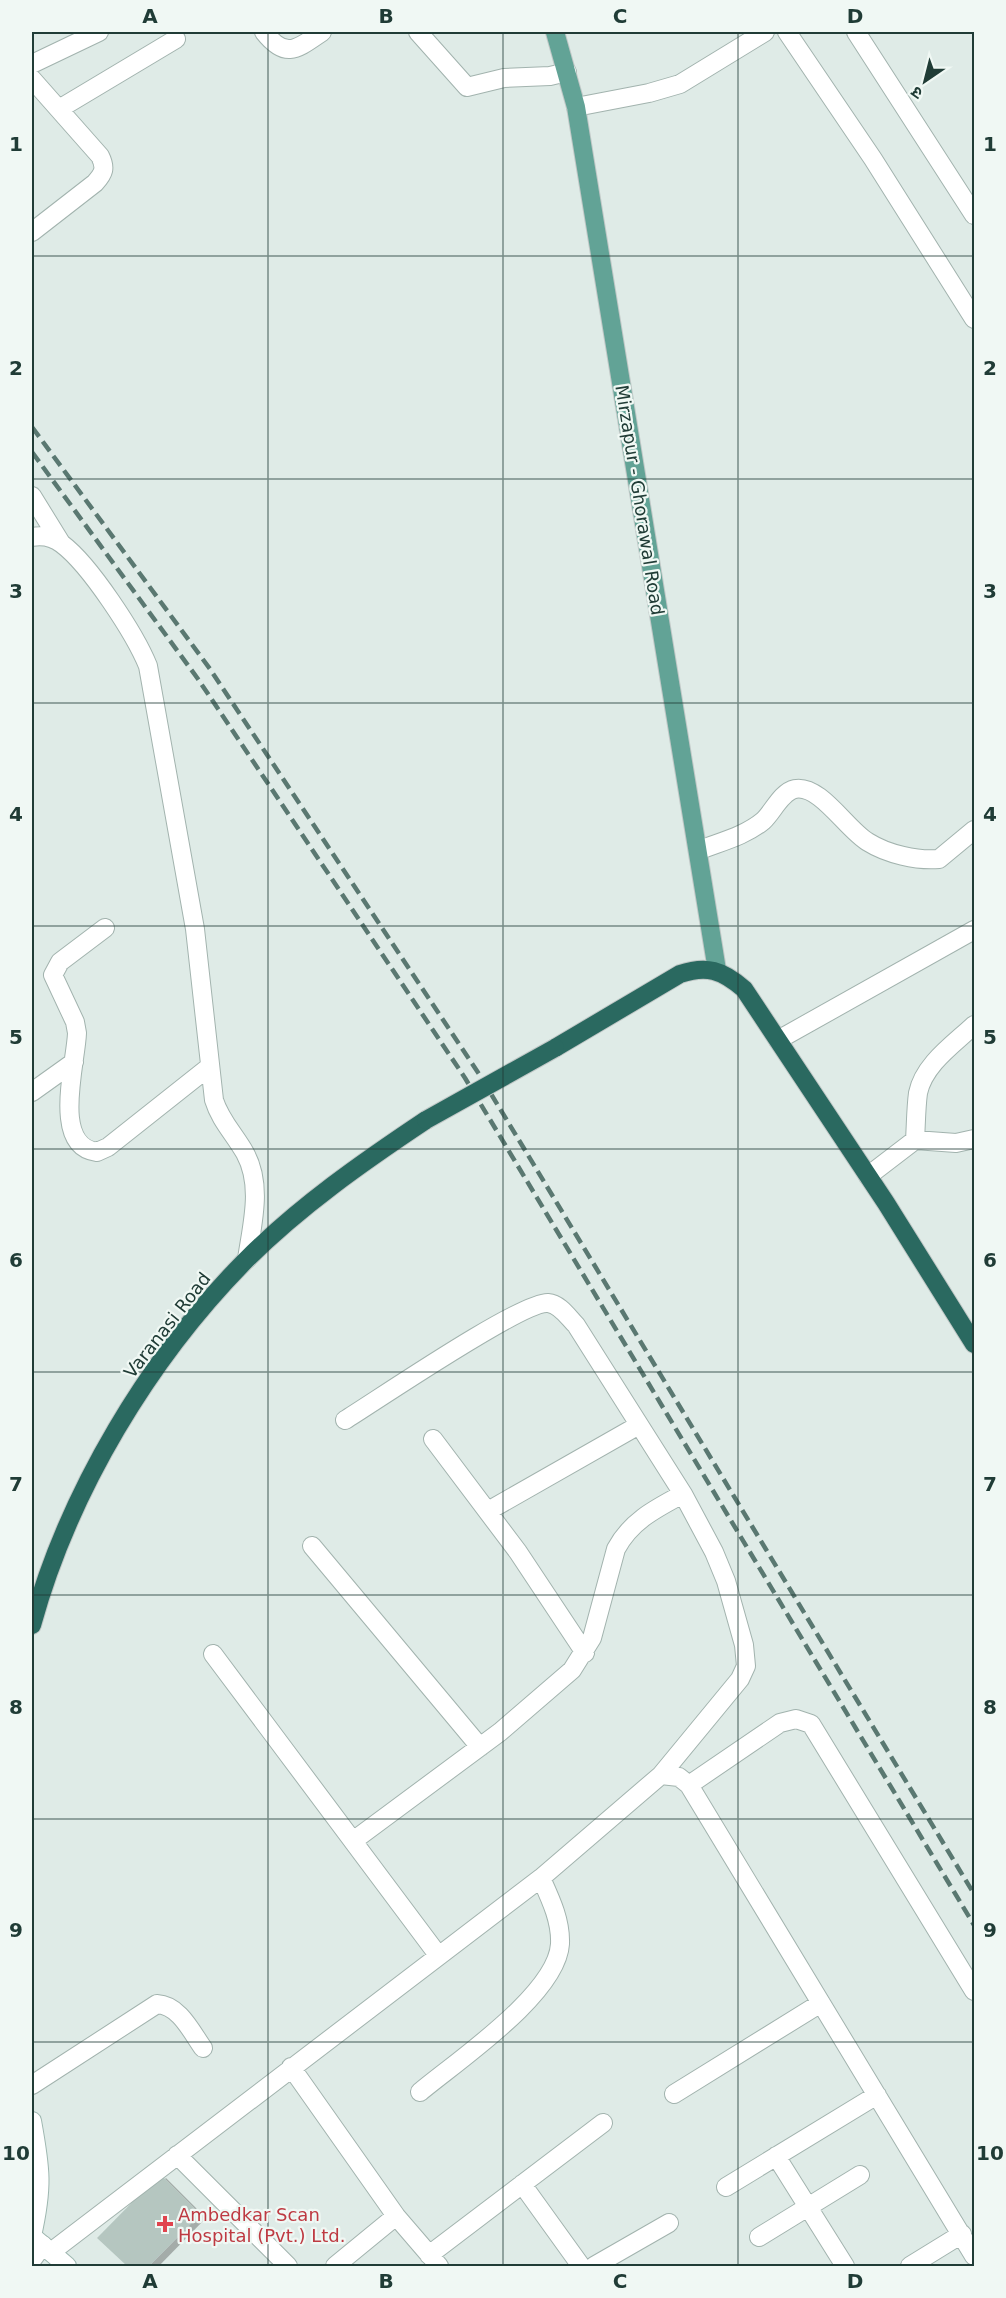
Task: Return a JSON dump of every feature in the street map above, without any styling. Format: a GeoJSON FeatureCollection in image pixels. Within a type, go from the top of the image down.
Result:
{"type":"FeatureCollection","features":[{"type":"Feature","properties":{"kind":"highway","name":"Varanasi Road"},"geometry":{"type":"LineString","coordinates":[[32,1625],[50,1565],[84,1487],[124,1416],[175,1345],[247,1259],[354,1167],[426,1120],[555,1048],[680,974],[698,968],[717,970]]}},
{"type":"Feature","properties":{"kind":"highway"},"geometry":{"type":"LineString","coordinates":[[717,970],[744,989],[868,1176],[975,1344]]}},
{"type":"Feature","properties":{"kind":"main road","name":"Mirzapur - Ghorawal Road"},"geometry":{"type":"LineString","coordinates":[[555,32],[576,107],[623,386],[660,629],[700,850],[717,970]]}},
{"type":"Feature","properties":{"kind":"street"},"geometry":{"type":"LineString","coordinates":[[32,232],[95,183],[103,174],[105,166],[100,156],[32,77],[99,32]]}},
{"type":"Feature","properties":{"kind":"street"},"geometry":{"type":"LineString","coordinates":[[264,32],[274,43],[290,50],[299,48],[322,32]]}},
{"type":"Feature","properties":{"kind":"street"},"geometry":{"type":"LineString","coordinates":[[418,32],[467,87],[504,78],[550,76],[567,72]]}},
{"type":"Feature","properties":{"kind":"street"},"geometry":{"type":"LineString","coordinates":[[576,107],[650,93],[680,84],[765,32]]}},
{"type":"Feature","properties":{"kind":"street"},"geometry":{"type":"LineString","coordinates":[[787,32],[873,159],[975,319]]}},
{"type":"Feature","properties":{"kind":"street"},"geometry":{"type":"LineString","coordinates":[[856,32],[975,215]]}},
{"type":"Feature","properties":{"kind":"street"},"geometry":{"type":"LineString","coordinates":[[58,109],[176,39]]}},
{"type":"Feature","properties":{"kind":"street"},"geometry":{"type":"LineString","coordinates":[[32,496],[61,543],[75,556],[118,613],[141,647],[148,666],[169,768],[195,929],[209,1067],[217,1110],[245,1153],[255,1181],[247,1259]]}},
{"type":"Feature","properties":{"kind":"street"},"geometry":{"type":"LineString","coordinates":[[32,537],[43,536],[61,543]]}},
{"type":"Feature","properties":{"kind":"street"},"geometry":{"type":"LineString","coordinates":[[700,850],[755,827],[771,813],[787,793],[795,789],[816,794],[866,842],[910,857],[939,859],[975,830]]}},
{"type":"Feature","properties":{"kind":"street"},"geometry":{"type":"LineString","coordinates":[[105,928],[60,962],[53,975],[75,1022],[77,1033],[70,1125],[82,1147],[97,1152],[108,1147],[209,1067]]}},
{"type":"Feature","properties":{"kind":"street"},"geometry":{"type":"LineString","coordinates":[[778,1040],[975,930]]}},
{"type":"Feature","properties":{"kind":"street"},"geometry":{"type":"LineString","coordinates":[[915,1140],[918,1092],[922,1080],[937,1059],[975,1025]]}},
{"type":"Feature","properties":{"kind":"street"},"geometry":{"type":"LineString","coordinates":[[32,1092],[74,1062]]}},
{"type":"Feature","properties":{"kind":"street"},"geometry":{"type":"LineString","coordinates":[[868,1176],[915,1140],[956,1143],[975,1138]]}},
{"type":"Feature","properties":{"kind":"street"},"geometry":{"type":"LineString","coordinates":[[39,2242],[177,2155],[542,1878],[661,1775],[740,1679],[747,1658],[726,1581],[683,1494],[576,1325],[562,1309],[550,1303],[538,1304],[485,1332],[345,1420]]}},
{"type":"Feature","properties":{"kind":"street"},"geometry":{"type":"LineString","coordinates":[[488,1511],[639,1425]]}},
{"type":"Feature","properties":{"kind":"street"},"geometry":{"type":"LineString","coordinates":[[433,1439],[488,1511],[585,1653]]}},
{"type":"Feature","properties":{"kind":"street"},"geometry":{"type":"LineString","coordinates":[[353,1841],[480,1747],[558,1683],[585,1653],[600,1617],[613,1557],[622,1539],[648,1512],[683,1494]]}},
{"type":"Feature","properties":{"kind":"street"},"geometry":{"type":"LineString","coordinates":[[312,1546],[480,1747]]}},
{"type":"Feature","properties":{"kind":"street"},"geometry":{"type":"LineString","coordinates":[[213,1654],[438,1956]]}},
{"type":"Feature","properties":{"kind":"street"},"geometry":{"type":"LineString","coordinates":[[689,1785],[780,1723],[796,1719],[811,1724],[975,1991]]}},
{"type":"Feature","properties":{"kind":"street"},"geometry":{"type":"LineString","coordinates":[[661,1775],[679,1777],[689,1785],[975,2256]]}},
{"type":"Feature","properties":{"kind":"street"},"geometry":{"type":"LineString","coordinates":[[420,2092],[525,2005],[543,1986],[554,1969],[560,1947],[560,1931],[555,1909],[542,1878]]}},
{"type":"Feature","properties":{"kind":"street"},"geometry":{"type":"LineString","coordinates":[[674,2094],[821,2003]]}},
{"type":"Feature","properties":{"kind":"street"},"geometry":{"type":"LineString","coordinates":[[32,2085],[157,2004],[167,2004],[174,2009],[203,2048]]}},
{"type":"Feature","properties":{"kind":"street"},"geometry":{"type":"LineString","coordinates":[[291,2067],[396,2216],[434,2261],[522,2184],[603,2122]]}},
{"type":"Feature","properties":{"kind":"street"},"geometry":{"type":"LineString","coordinates":[[726,2187],[877,2095]]}},
{"type":"Feature","properties":{"kind":"street"},"geometry":{"type":"LineString","coordinates":[[32,2121],[42,2182],[39,2242],[32,2260]]}},
{"type":"Feature","properties":{"kind":"street"},"geometry":{"type":"LineString","coordinates":[[177,2155],[288,2266]]}},
{"type":"Feature","properties":{"kind":"street"},"geometry":{"type":"LineString","coordinates":[[776,2157],[844,2266]]}},
{"type":"Feature","properties":{"kind":"street"},"geometry":{"type":"LineString","coordinates":[[759,2237],[860,2175]]}},
{"type":"Feature","properties":{"kind":"street"},"geometry":{"type":"LineString","coordinates":[[522,2184],[581,2266]]}},
{"type":"Feature","properties":{"kind":"street"},"geometry":{"type":"LineString","coordinates":[[335,2266],[396,2216]]}},
{"type":"Feature","properties":{"kind":"street"},"geometry":{"type":"LineString","coordinates":[[594,2266],[669,2223]]}},
{"type":"Feature","properties":{"kind":"street"},"geometry":{"type":"LineString","coordinates":[[910,2266],[962,2234]]}},
{"type":"Feature","properties":{"kind":"street"},"geometry":{"type":"LineString","coordinates":[[39,2242],[67,2266]]}},
{"type":"Feature","properties":{"kind":"building"},"geometry":{"type":"Polygon","coordinates":[[[160,2174],[200,2214],[149,2266],[127,2266],[97,2238],[160,2174]]]}},
{"type":"Feature","properties":{"kind":"railway"},"geometry":{"type":"LineString","coordinates":[[32,427],[210,669],[479,1074],[974,1894]]}},
{"type":"Feature","properties":{"kind":"railway"},"geometry":{"type":"LineString","coordinates":[[32,452],[198,679],[465,1078],[974,1925]]}},
{"type":"Feature","properties":{"kind":"place","name":"Ambedkar Scan Hospital (Pvt.) Ltd."},"geometry":{"type":"Point","coordinates":[165,2224]}}]}
